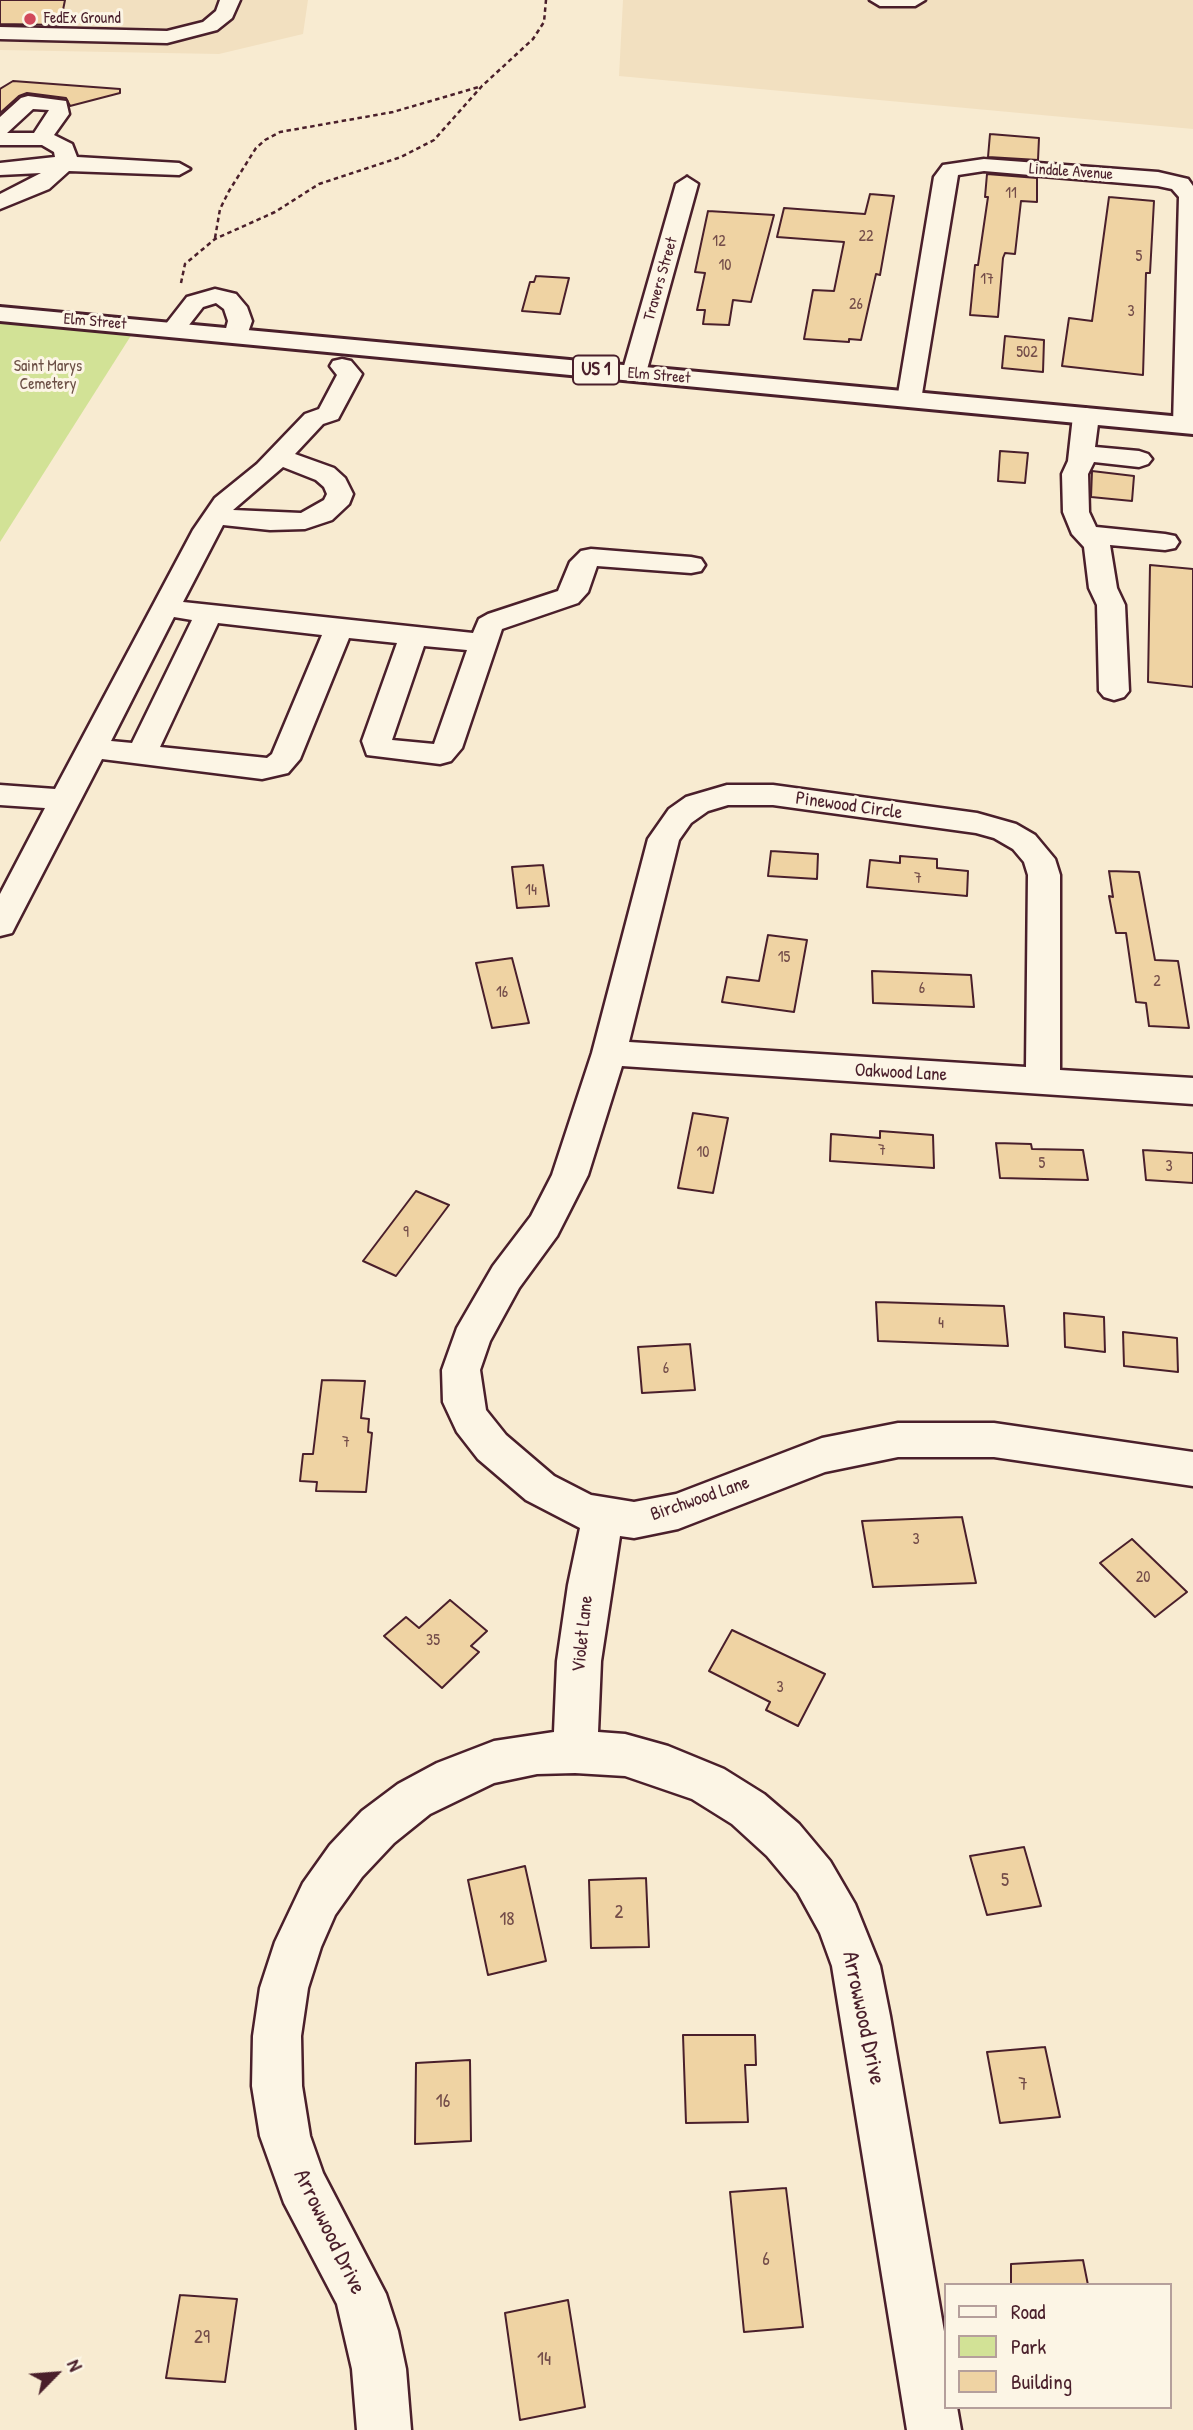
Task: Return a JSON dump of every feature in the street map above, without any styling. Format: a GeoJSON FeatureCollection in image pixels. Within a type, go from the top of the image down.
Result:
{"type":"FeatureCollection","features":[{"type":"Feature","properties":{"kind":"main road","name":"Elm Street"},"geometry":{"type":"LineString","coordinates":[[0,314],[179,323],[347,356],[634,373],[1189,426]]}},
{"type":"Feature","properties":{"kind":"street"},"geometry":{"type":"LineString","coordinates":[[0,33],[167,37],[210,26],[225,14],[230,0]]}},
{"type":"Feature","properties":{"kind":"street"},"geometry":{"type":"LineString","coordinates":[[880,0],[915,0]]}},
{"type":"Feature","properties":{"kind":"street"},"geometry":{"type":"LineString","coordinates":[[0,128],[28,102],[59,105],[59,114],[40,139]]}},
{"type":"Feature","properties":{"kind":"street"},"geometry":{"type":"LineString","coordinates":[[0,139],[40,139],[64,149],[64,164],[41,184],[0,202]]}},
{"type":"Feature","properties":{"kind":"street"},"geometry":{"type":"LineString","coordinates":[[0,169],[64,164],[179,169]]}},
{"type":"Feature","properties":{"kind":"street","name":"Lindale Avenue"},"geometry":{"type":"LineString","coordinates":[[909,400],[946,177],[951,170],[984,165],[1158,179],[1180,184],[1190,196],[1189,426]]}},
{"type":"Feature","properties":{"kind":"street","name":"Travers Street"},"geometry":{"type":"LineString","coordinates":[[634,373],[687,184]]}},
{"type":"Feature","properties":{"kind":"street"},"geometry":{"type":"LineString","coordinates":[[179,323],[200,299],[221,297],[235,307],[240,321],[236,336]]}},
{"type":"Feature","properties":{"kind":"street"},"geometry":{"type":"LineString","coordinates":[[0,925],[216,516],[224,504],[279,457],[314,419],[329,414],[350,374],[347,356]]}},
{"type":"Feature","properties":{"kind":"street"},"geometry":{"type":"LineString","coordinates":[[1086,416],[1082,453],[1075,474],[1076,512],[1085,534],[1097,545],[1103,588],[1111,605],[1114,691]]}},
{"type":"Feature","properties":{"kind":"street"},"geometry":{"type":"LineString","coordinates":[[1082,453],[1139,459]]}},
{"type":"Feature","properties":{"kind":"street"},"geometry":{"type":"LineString","coordinates":[[216,516],[270,522],[305,522],[324,514],[336,504],[340,494],[336,484],[325,474],[279,457]]}},
{"type":"Feature","properties":{"kind":"street"},"geometry":{"type":"LineString","coordinates":[[1085,534],[1165,542]]}},
{"type":"Feature","properties":{"kind":"street"},"geometry":{"type":"LineString","coordinates":[[413,637],[377,741],[379,748],[440,754],[447,748],[489,625],[568,597],[574,592],[584,562],[591,557],[691,565]]}},
{"type":"Feature","properties":{"kind":"street"},"geometry":{"type":"LineString","coordinates":[[166,608],[484,643]]}},
{"type":"Feature","properties":{"kind":"street"},"geometry":{"type":"LineString","coordinates":[[142,754],[209,613]]}},
{"type":"Feature","properties":{"kind":"street"},"geometry":{"type":"LineString","coordinates":[[92,748],[262,769],[277,766],[285,760],[339,629]]}},
{"type":"Feature","properties":{"kind":"street","name":"Pinewood Circle"},"geometry":{"type":"LineString","coordinates":[[609,1054],[664,839],[680,816],[698,804],[712,797],[746,793],[977,823],[1005,831],[1024,842],[1039,859],[1044,874],[1043,1081]]}},
{"type":"Feature","properties":{"kind":"street"},"geometry":{"type":"LineString","coordinates":[[0,795],[65,800]]}},
{"type":"Feature","properties":{"kind":"street","name":"Oakwood Lane"},"geometry":{"type":"LineString","coordinates":[[609,1054],[1193,1091]]}},
{"type":"Feature","properties":{"kind":"street","name":"Birchwood Lane"},"geometry":{"type":"LineString","coordinates":[[609,1054],[574,1164],[559,1201],[481,1319],[464,1356],[460,1388],[471,1420],[502,1456],[563,1503],[603,1518],[656,1518],[822,1455],[898,1440],[994,1440],[1193,1469]]}},
{"type":"Feature","properties":{"kind":"street","name":"Violet Lane"},"geometry":{"type":"LineString","coordinates":[[575,1752],[579,1661],[589,1586],[603,1518]]}},
{"type":"Feature","properties":{"kind":"street","name":"Arrowwood Drive"},"geometry":{"type":"LineString","coordinates":[[384,2430],[376,2357],[360,2294],[302,2185],[285,2136],[277,2074],[276,2036],[284,1988],[299,1942],[319,1899],[346,1861],[378,1827],[414,1799],[463,1774],[494,1762],[537,1753],[575,1752],[625,1755],[668,1767],[708,1784],[748,1809],[783,1840],[814,1877],[838,1920],[856,1966],[866,2016],[934,2430]]}},
{"type":"Feature","properties":{"kind":"path"},"geometry":{"type":"LineString","coordinates":[[179,323],[169,306],[181,282],[185,264],[215,239],[275,212],[319,184],[401,158],[446,130],[482,86],[526,47],[540,29],[546,0]]}},
{"type":"Feature","properties":{"kind":"path"},"geometry":{"type":"LineString","coordinates":[[215,239],[220,209],[229,191],[256,148],[280,131],[393,112],[482,86]]}},
{"type":"Feature","properties":{"kind":"shaded area"},"geometry":{"type":"Polygon","coordinates":[[[0,0],[308,0],[303,34],[219,54],[0,50],[0,0]]]}},
{"type":"Feature","properties":{"kind":"shaded area"},"geometry":{"type":"Polygon","coordinates":[[[623,0],[1193,0],[1193,129],[619,76],[623,0]]]}},
{"type":"Feature","properties":{"kind":"green space","name":"Saint Marys Cemetery"},"geometry":{"type":"Polygon","coordinates":[[[0,322],[132,334],[0,542],[0,322]]]}},
{"type":"Feature","properties":{"kind":"building"},"geometry":{"type":"Polygon","coordinates":[[[0,0],[65,0],[60,25],[0,24],[0,0]]]}},
{"type":"Feature","properties":{"kind":"building"},"geometry":{"type":"Polygon","coordinates":[[[13,81],[120,89],[120,93],[70,106],[66,98],[27,93],[19,96],[0,113],[0,89],[13,81]]]}},
{"type":"Feature","properties":{"kind":"building"},"geometry":{"type":"Polygon","coordinates":[[[990,134],[1039,138],[1038,160],[988,157],[990,134]]]}},
{"type":"Feature","properties":{"kind":"building"},"geometry":{"type":"Polygon","coordinates":[[[987,174],[1037,178],[1037,202],[1021,201],[1015,254],[1005,253],[1003,258],[998,317],[970,315],[975,265],[978,265],[988,197],[985,197],[987,174]]]}},
{"type":"Feature","properties":{"kind":"building"},"geometry":{"type":"Polygon","coordinates":[[[870,194],[894,196],[880,275],[876,274],[861,340],[849,339],[849,342],[804,339],[813,290],[834,291],[844,242],[777,237],[784,208],[865,214],[870,194]]]}},
{"type":"Feature","properties":{"kind":"building"},"geometry":{"type":"Polygon","coordinates":[[[1109,197],[1154,201],[1150,273],[1146,273],[1143,375],[1062,366],[1069,318],[1092,321],[1109,197]]]}},
{"type":"Feature","properties":{"kind":"building"},"geometry":{"type":"Polygon","coordinates":[[[708,211],[774,215],[751,302],[733,300],[729,325],[703,324],[705,310],[697,310],[705,273],[695,272],[708,211]]]}},
{"type":"Feature","properties":{"kind":"building"},"geometry":{"type":"Polygon","coordinates":[[[536,276],[569,278],[560,314],[522,311],[530,282],[534,282],[536,276]]]}},
{"type":"Feature","properties":{"kind":"building"},"geometry":{"type":"Polygon","coordinates":[[[1005,336],[1044,340],[1043,372],[1002,368],[1005,336]]]}},
{"type":"Feature","properties":{"kind":"building"},"geometry":{"type":"Polygon","coordinates":[[[1000,451],[1028,453],[1025,483],[998,481],[1000,451]]]}},
{"type":"Feature","properties":{"kind":"building"},"geometry":{"type":"Polygon","coordinates":[[[1092,471],[1134,476],[1132,501],[1091,497],[1092,471]]]}},
{"type":"Feature","properties":{"kind":"building"},"geometry":{"type":"Polygon","coordinates":[[[1150,565],[1193,569],[1193,687],[1148,682],[1150,565]]]}},
{"type":"Feature","properties":{"kind":"building"},"geometry":{"type":"Polygon","coordinates":[[[771,851],[818,854],[817,879],[768,876],[771,851]]]}},
{"type":"Feature","properties":{"kind":"building"},"geometry":{"type":"Polygon","coordinates":[[[900,856],[937,859],[937,868],[968,871],[967,896],[867,887],[870,860],[900,863],[900,856]]]}},
{"type":"Feature","properties":{"kind":"building"},"geometry":{"type":"Polygon","coordinates":[[[543,865],[549,906],[517,908],[512,867],[543,865]]]}},
{"type":"Feature","properties":{"kind":"building"},"geometry":{"type":"Polygon","coordinates":[[[1109,871],[1139,872],[1155,960],[1178,961],[1189,1028],[1149,1026],[1146,1003],[1136,1002],[1126,933],[1116,933],[1109,896],[1113,897],[1109,871]]]}},
{"type":"Feature","properties":{"kind":"building"},"geometry":{"type":"Polygon","coordinates":[[[768,935],[807,940],[794,1012],[722,1002],[727,977],[759,981],[768,935]]]}},
{"type":"Feature","properties":{"kind":"building"},"geometry":{"type":"Polygon","coordinates":[[[512,958],[529,1023],[492,1028],[476,963],[512,958]]]}},
{"type":"Feature","properties":{"kind":"building"},"geometry":{"type":"Polygon","coordinates":[[[872,971],[971,975],[974,1007],[873,1003],[872,971]]]}},
{"type":"Feature","properties":{"kind":"building"},"geometry":{"type":"Polygon","coordinates":[[[693,1113],[728,1118],[713,1193],[678,1188],[693,1113]]]}},
{"type":"Feature","properties":{"kind":"building"},"geometry":{"type":"Polygon","coordinates":[[[880,1131],[933,1135],[934,1168],[830,1161],[831,1134],[880,1138],[880,1131]]]}},
{"type":"Feature","properties":{"kind":"building"},"geometry":{"type":"Polygon","coordinates":[[[996,1143],[1031,1144],[1032,1149],[1083,1150],[1088,1180],[1000,1178],[996,1143]]]}},
{"type":"Feature","properties":{"kind":"building"},"geometry":{"type":"Polygon","coordinates":[[[1143,1150],[1193,1153],[1193,1183],[1146,1180],[1143,1150]]]}},
{"type":"Feature","properties":{"kind":"building"},"geometry":{"type":"Polygon","coordinates":[[[416,1191],[449,1205],[396,1276],[363,1261],[416,1191]]]}},
{"type":"Feature","properties":{"kind":"building"},"geometry":{"type":"Polygon","coordinates":[[[876,1302],[1004,1306],[1008,1346],[878,1341],[876,1302]]]}},
{"type":"Feature","properties":{"kind":"building"},"geometry":{"type":"Polygon","coordinates":[[[1064,1313],[1104,1317],[1105,1352],[1065,1347],[1064,1313]]]}},
{"type":"Feature","properties":{"kind":"building"},"geometry":{"type":"Polygon","coordinates":[[[1123,1332],[1177,1338],[1178,1372],[1124,1366],[1123,1332]]]}},
{"type":"Feature","properties":{"kind":"building"},"geometry":{"type":"Polygon","coordinates":[[[690,1344],[695,1390],[642,1393],[638,1347],[690,1344]]]}},
{"type":"Feature","properties":{"kind":"building"},"geometry":{"type":"Polygon","coordinates":[[[322,1380],[365,1381],[361,1418],[369,1419],[368,1432],[372,1433],[366,1492],[316,1491],[317,1482],[300,1481],[303,1454],[313,1454],[322,1380]]]}},
{"type":"Feature","properties":{"kind":"building"},"geometry":{"type":"Polygon","coordinates":[[[962,1517],[976,1583],[873,1587],[862,1521],[962,1517]]]}},
{"type":"Feature","properties":{"kind":"building"},"geometry":{"type":"Polygon","coordinates":[[[1132,1539],[1187,1592],[1155,1617],[1100,1563],[1132,1539]]]}},
{"type":"Feature","properties":{"kind":"building"},"geometry":{"type":"Polygon","coordinates":[[[450,1600],[487,1631],[471,1646],[479,1652],[442,1688],[384,1636],[406,1617],[419,1628],[450,1600]]]}},
{"type":"Feature","properties":{"kind":"building"},"geometry":{"type":"Polygon","coordinates":[[[732,1630],[825,1674],[798,1726],[766,1710],[770,1702],[709,1671],[732,1630]]]}},
{"type":"Feature","properties":{"kind":"building"},"geometry":{"type":"Polygon","coordinates":[[[1024,1847],[1041,1906],[987,1915],[970,1856],[1024,1847]]]}},
{"type":"Feature","properties":{"kind":"building"},"geometry":{"type":"Polygon","coordinates":[[[525,1866],[546,1961],[488,1975],[468,1880],[525,1866]]]}},
{"type":"Feature","properties":{"kind":"building"},"geometry":{"type":"Polygon","coordinates":[[[646,1878],[649,1947],[591,1948],[589,1880],[646,1878]]]}},
{"type":"Feature","properties":{"kind":"building"},"geometry":{"type":"Polygon","coordinates":[[[683,2035],[755,2035],[756,2065],[745,2065],[748,2122],[686,2123],[683,2035]]]}},
{"type":"Feature","properties":{"kind":"building"},"geometry":{"type":"Polygon","coordinates":[[[1045,2047],[1060,2117],[1000,2123],[987,2052],[1045,2047]]]}},
{"type":"Feature","properties":{"kind":"building"},"geometry":{"type":"Polygon","coordinates":[[[470,2060],[471,2141],[415,2144],[416,2063],[470,2060]]]}},
{"type":"Feature","properties":{"kind":"building"},"geometry":{"type":"Polygon","coordinates":[[[786,2188],[803,2327],[744,2332],[730,2192],[786,2188]]]}},
{"type":"Feature","properties":{"kind":"building"},"geometry":{"type":"Polygon","coordinates":[[[1083,2260],[1088,2283],[1011,2283],[1011,2264],[1083,2260]]]}},
{"type":"Feature","properties":{"kind":"building"},"geometry":{"type":"Polygon","coordinates":[[[180,2295],[237,2299],[225,2382],[166,2378],[180,2295]]]}},
{"type":"Feature","properties":{"kind":"building"},"geometry":{"type":"Polygon","coordinates":[[[568,2300],[585,2407],[520,2420],[505,2313],[568,2300]]]}},
{"type":"Feature","properties":{"kind":"place","name":"FedEx Ground"},"geometry":{"type":"Point","coordinates":[30,19]}}]}
